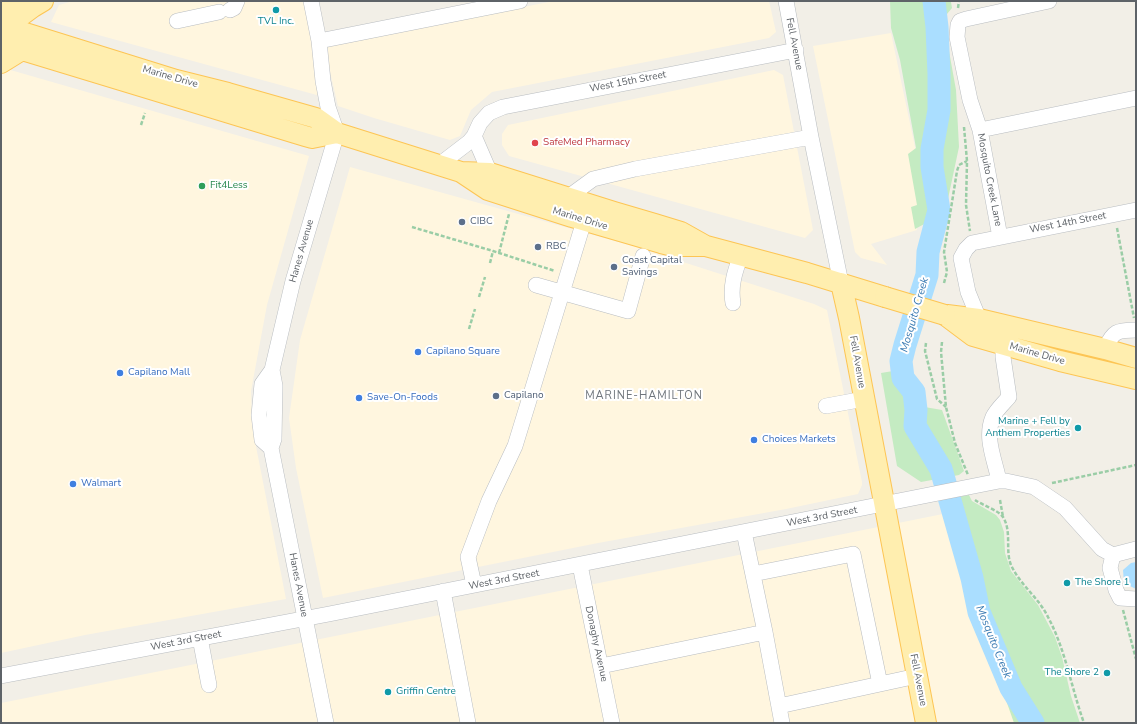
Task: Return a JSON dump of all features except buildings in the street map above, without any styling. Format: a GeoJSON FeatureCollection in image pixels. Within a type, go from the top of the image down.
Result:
{"type":"FeatureCollection","features":[{"type":"Feature","properties":{"kind":"main road"},"geometry":{"type":"LineString","coordinates":[[2,27],[14,1]]}},
{"type":"Feature","properties":{"kind":"main road"},"geometry":{"type":"LineString","coordinates":[[2,27],[43,1]]}},
{"type":"Feature","properties":{"kind":"main road","name":"Marine Drive"},"geometry":{"type":"LineString","coordinates":[[2,27],[22,50],[312,138],[337,133]]}},
{"type":"Feature","properties":{"kind":"main road","name":"Marine Drive"},"geometry":{"type":"LineString","coordinates":[[2,27],[176,80],[316,118],[337,133],[460,172],[488,190],[661,243],[673,246],[706,246],[841,283],[945,315],[979,319],[1105,349],[1136,358]]}},
{"type":"Feature","properties":{"kind":"main road"},"geometry":{"type":"LineString","coordinates":[[1,62],[22,50]]}},
{"type":"Feature","properties":{"kind":"main road","name":"Marine Drive"},"geometry":{"type":"LineString","coordinates":[[460,172],[490,173],[681,232],[706,246]]}},
{"type":"Feature","properties":{"kind":"main road","name":"Fell Avenue"},"geometry":{"type":"LineString","coordinates":[[841,283],[849,318],[926,723]]}},
{"type":"Feature","properties":{"kind":"main road","name":"Marine Drive"},"geometry":{"type":"LineString","coordinates":[[945,315],[973,336],[1060,361],[1136,380]]}},
{"type":"Feature","properties":{"kind":"street"},"geometry":{"type":"LineString","coordinates":[[311,1],[319,40],[323,81],[328,107],[337,133]]}},
{"type":"Feature","properties":{"kind":"street"},"geometry":{"type":"LineString","coordinates":[[319,40],[520,1]]}},
{"type":"Feature","properties":{"kind":"street","name":"Fell Avenue"},"geometry":{"type":"LineString","coordinates":[[786,1],[811,137],[841,283]]}},
{"type":"Feature","properties":{"kind":"street"},"geometry":{"type":"LineString","coordinates":[[1013,4],[1049,1]]}},
{"type":"Feature","properties":{"kind":"street","name":"Mosquito Creek Lane"},"geometry":{"type":"LineString","coordinates":[[979,319],[968,292],[961,258],[966,249],[972,243],[1000,237],[980,130],[970,100],[957,37],[958,25],[960,21],[1013,4]]}},
{"type":"Feature","properties":{"kind":"street"},"geometry":{"type":"LineString","coordinates":[[177,21],[229,8]]}},
{"type":"Feature","properties":{"kind":"street","name":"West 15th Street"},"geometry":{"type":"LineString","coordinates":[[439,165],[464,147],[474,136],[480,123],[489,113],[503,107],[796,50]]}},
{"type":"Feature","properties":{"kind":"street"},"geometry":{"type":"LineString","coordinates":[[980,130],[1136,98]]}},
{"type":"Feature","properties":{"kind":"street","name":"Hanes Avenue"},"geometry":{"type":"LineString","coordinates":[[326,723],[271,448],[262,440],[259,415],[262,384],[272,370],[293,281],[337,133]]}},
{"type":"Feature","properties":{"kind":"street"},"geometry":{"type":"LineString","coordinates":[[474,136],[490,173]]}},
{"type":"Feature","properties":{"kind":"street"},"geometry":{"type":"LineString","coordinates":[[567,198],[594,179],[811,137]]}},
{"type":"Feature","properties":{"kind":"street","name":"West 14th Street"},"geometry":{"type":"LineString","coordinates":[[1000,237],[1136,210]]}},
{"type":"Feature","properties":{"kind":"street"},"geometry":{"type":"LineString","coordinates":[[474,586],[468,557],[489,501],[515,446],[584,220]]}},
{"type":"Feature","properties":{"kind":"street"},"geometry":{"type":"LineString","coordinates":[[733,303],[731,293],[734,276],[741,255]]}},
{"type":"Feature","properties":{"kind":"street"},"geometry":{"type":"LineString","coordinates":[[536,285],[628,311],[643,256]]}},
{"type":"Feature","properties":{"kind":"street"},"geometry":{"type":"LineString","coordinates":[[1105,349],[1114,333],[1135,326]]}},
{"type":"Feature","properties":{"kind":"street"},"geometry":{"type":"LineString","coordinates":[[1002,344],[1009,397],[994,415],[989,432],[990,446],[1002,481],[1034,487],[1065,508],[1102,549],[1113,555],[1136,549]]}},
{"type":"Feature","properties":{"kind":"street"},"geometry":{"type":"LineString","coordinates":[[826,406],[864,399]]}},
{"type":"Feature","properties":{"kind":"street","name":"West 3rd Street"},"geometry":{"type":"LineString","coordinates":[[1,676],[474,586],[925,495],[1002,481]]}},
{"type":"Feature","properties":{"kind":"street"},"geometry":{"type":"LineString","coordinates":[[744,532],[782,723]]}},
{"type":"Feature","properties":{"kind":"street"},"geometry":{"type":"LineString","coordinates":[[753,574],[853,554],[880,684]]}},
{"type":"Feature","properties":{"kind":"street"},"geometry":{"type":"LineString","coordinates":[[1113,555],[1110,568],[1116,590],[1120,598],[1136,599]]}},
{"type":"Feature","properties":{"kind":"street","name":"Donaghy Avenue"},"geometry":{"type":"LineString","coordinates":[[580,565],[612,723]]}},
{"type":"Feature","properties":{"kind":"street"},"geometry":{"type":"LineString","coordinates":[[442,591],[468,723]]}},
{"type":"Feature","properties":{"kind":"street"},"geometry":{"type":"LineString","coordinates":[[601,666],[765,632]]}},
{"type":"Feature","properties":{"kind":"street"},"geometry":{"type":"LineString","coordinates":[[200,638],[209,685]]}},
{"type":"Feature","properties":{"kind":"street"},"geometry":{"type":"LineString","coordinates":[[778,706],[917,676]]}},
{"type":"Feature","properties":{"kind":"path"},"geometry":{"type":"LineString","coordinates":[[141,125],[145,113]]}},
{"type":"Feature","properties":{"kind":"path"},"geometry":{"type":"LineString","coordinates":[[944,283],[947,272],[944,252],[957,171],[959,165],[967,161]]}},
{"type":"Feature","properties":{"kind":"path"},"geometry":{"type":"LineString","coordinates":[[499,253],[509,214]]}},
{"type":"Feature","properties":{"kind":"path"},"geometry":{"type":"LineString","coordinates":[[412,227],[558,272]]}},
{"type":"Feature","properties":{"kind":"path"},"geometry":{"type":"LineString","coordinates":[[1117,228],[1135,326]]}},
{"type":"Feature","properties":{"kind":"path"},"geometry":{"type":"LineString","coordinates":[[490,263],[493,251]]}},
{"type":"Feature","properties":{"kind":"path"},"geometry":{"type":"LineString","coordinates":[[479,297],[485,277]]}},
{"type":"Feature","properties":{"kind":"path"},"geometry":{"type":"LineString","coordinates":[[469,330],[475,310]]}},
{"type":"Feature","properties":{"kind":"path"},"geometry":{"type":"LineString","coordinates":[[942,342],[940,352],[946,407],[968,487],[975,500],[1003,518]]}},
{"type":"Feature","properties":{"kind":"path"},"geometry":{"type":"LineString","coordinates":[[926,343],[925,351],[937,399],[946,407]]}},
{"type":"Feature","properties":{"kind":"path"},"geometry":{"type":"LineString","coordinates":[[1034,487],[1136,465]]}},
{"type":"Feature","properties":{"kind":"path"},"geometry":{"type":"LineString","coordinates":[[1000,500],[1007,530],[1011,563],[1016,574],[1044,610],[1058,636],[1065,654],[1074,696],[1084,723]]}},
{"type":"Feature","properties":{"kind":"path"},"geometry":{"type":"LineString","coordinates":[[1120,598],[1136,659]]}},
{"type":"Feature","properties":{"kind":"shaded area"},"geometry":{"type":"Polygon","coordinates":[[[73,1],[304,1],[324,97],[51,22],[59,5],[73,1]]]}},
{"type":"Feature","properties":{"kind":"shaded area"},"geometry":{"type":"Polygon","coordinates":[[[554,1],[769,1],[776,32],[769,38],[492,92],[471,110],[460,136],[450,140],[338,106],[324,46],[554,1]]]}},
{"type":"Feature","properties":{"kind":"shaded area"},"geometry":{"type":"Polygon","coordinates":[[[891,33],[916,152],[919,206],[914,210],[917,230],[871,244],[887,265],[861,258],[855,252],[813,46],[891,33]]]}},
{"type":"Feature","properties":{"kind":"shaded area","name":"Capilano Mall"},"geometry":{"type":"Polygon","coordinates":[[[7,69],[309,156],[267,305],[251,391],[252,426],[286,599],[85,635],[1,653],[1,75],[7,69]]]}},
{"type":"Feature","properties":{"kind":"shaded area"},"geometry":{"type":"Polygon","coordinates":[[[774,70],[783,75],[813,230],[805,238],[509,156],[502,145],[502,134],[508,125],[774,70]]]}},
{"type":"Feature","properties":{"kind":"shaded area"},"geometry":{"type":"Polygon","coordinates":[[[350,167],[633,246],[814,304],[827,310],[862,482],[858,494],[786,509],[598,543],[323,598],[296,468],[289,418],[300,340],[350,167]]]}},
{"type":"Feature","properties":{"kind":"shaded area"},"geometry":{"type":"Polygon","coordinates":[[[943,514],[965,594],[1011,707],[1016,723],[1,723],[1,703],[943,514]]]}},
{"type":"Feature","properties":{"kind":"green space"},"geometry":{"type":"Polygon","coordinates":[[[890,1],[954,1],[951,2],[952,8],[947,14],[944,23],[956,90],[959,147],[945,213],[915,229],[911,207],[917,205],[908,154],[916,148],[900,60],[891,28],[890,1]]]}},
{"type":"Feature","properties":{"kind":"green space"},"geometry":{"type":"Polygon","coordinates":[[[905,369],[913,405],[942,410],[964,471],[959,475],[921,482],[897,466],[881,373],[905,369]]]}},
{"type":"Feature","properties":{"kind":"green space"},"geometry":{"type":"Polygon","coordinates":[[[969,495],[972,501],[996,515],[1000,520],[1004,532],[1005,553],[1011,571],[1038,605],[1055,637],[1080,723],[1014,723],[971,600],[940,500],[969,495]]]}},
{"type":"Feature","properties":{"kind":"water"},"geometry":{"type":"Polygon","coordinates":[[[1136,562],[1136,589],[1124,583],[1123,570],[1131,563],[1136,562]]]}},
{"type":"Feature","properties":{"kind":"waterway","name":"Mosquito Creek"},"geometry":{"type":"LineString","coordinates":[[934,1],[937,27],[939,110],[932,149],[932,167],[939,210],[928,252],[927,275],[901,361],[903,378],[914,392],[916,410],[915,426],[941,469],[972,578],[979,612],[1011,688],[1033,723]]}},
{"type":"Feature","properties":{"kind":"place","name":"TVL Inc."},"geometry":{"type":"Point","coordinates":[276,10]}},
{"type":"Feature","properties":{"kind":"place","name":"SafeMed Pharmacy"},"geometry":{"type":"Point","coordinates":[535,143]}},
{"type":"Feature","properties":{"kind":"place","name":"Fit4Less"},"geometry":{"type":"Point","coordinates":[202,186]}},
{"type":"Feature","properties":{"kind":"place","name":"CIBC"},"geometry":{"type":"Point","coordinates":[462,222]}},
{"type":"Feature","properties":{"kind":"place","name":"RBC"},"geometry":{"type":"Point","coordinates":[538,247]}},
{"type":"Feature","properties":{"kind":"place","name":"Coast Capital Savings"},"geometry":{"type":"Point","coordinates":[614,267]}},
{"type":"Feature","properties":{"kind":"place","name":"Capilano Square"},"geometry":{"type":"Point","coordinates":[418,352]}},
{"type":"Feature","properties":{"kind":"place","name":"Capilano Mall"},"geometry":{"type":"Point","coordinates":[120,373]}},
{"type":"Feature","properties":{"kind":"place","name":"Capilano"},"geometry":{"type":"Point","coordinates":[496,396]}},
{"type":"Feature","properties":{"kind":"place","name":"Save-On-Foods"},"geometry":{"type":"Point","coordinates":[359,398]}},
{"type":"Feature","properties":{"kind":"place","name":"Marine + Fell by Anthem Properties"},"geometry":{"type":"Point","coordinates":[1078,428]}},
{"type":"Feature","properties":{"kind":"place","name":"Choices Markets"},"geometry":{"type":"Point","coordinates":[754,440]}},
{"type":"Feature","properties":{"kind":"place","name":"Walmart"},"geometry":{"type":"Point","coordinates":[73,484]}},
{"type":"Feature","properties":{"kind":"place","name":"The Shore 1"},"geometry":{"type":"Point","coordinates":[1067,583]}},
{"type":"Feature","properties":{"kind":"place","name":"The Shore 2"},"geometry":{"type":"Point","coordinates":[1107,673]}},
{"type":"Feature","properties":{"kind":"place","name":"Griffin Centre"},"geometry":{"type":"Point","coordinates":[388,692]}},
{"type":"Feature","properties":{"kind":"district","name":"MARINE-HAMILTON"},"geometry":{"type":"Point","coordinates":[644,396]}}]}
